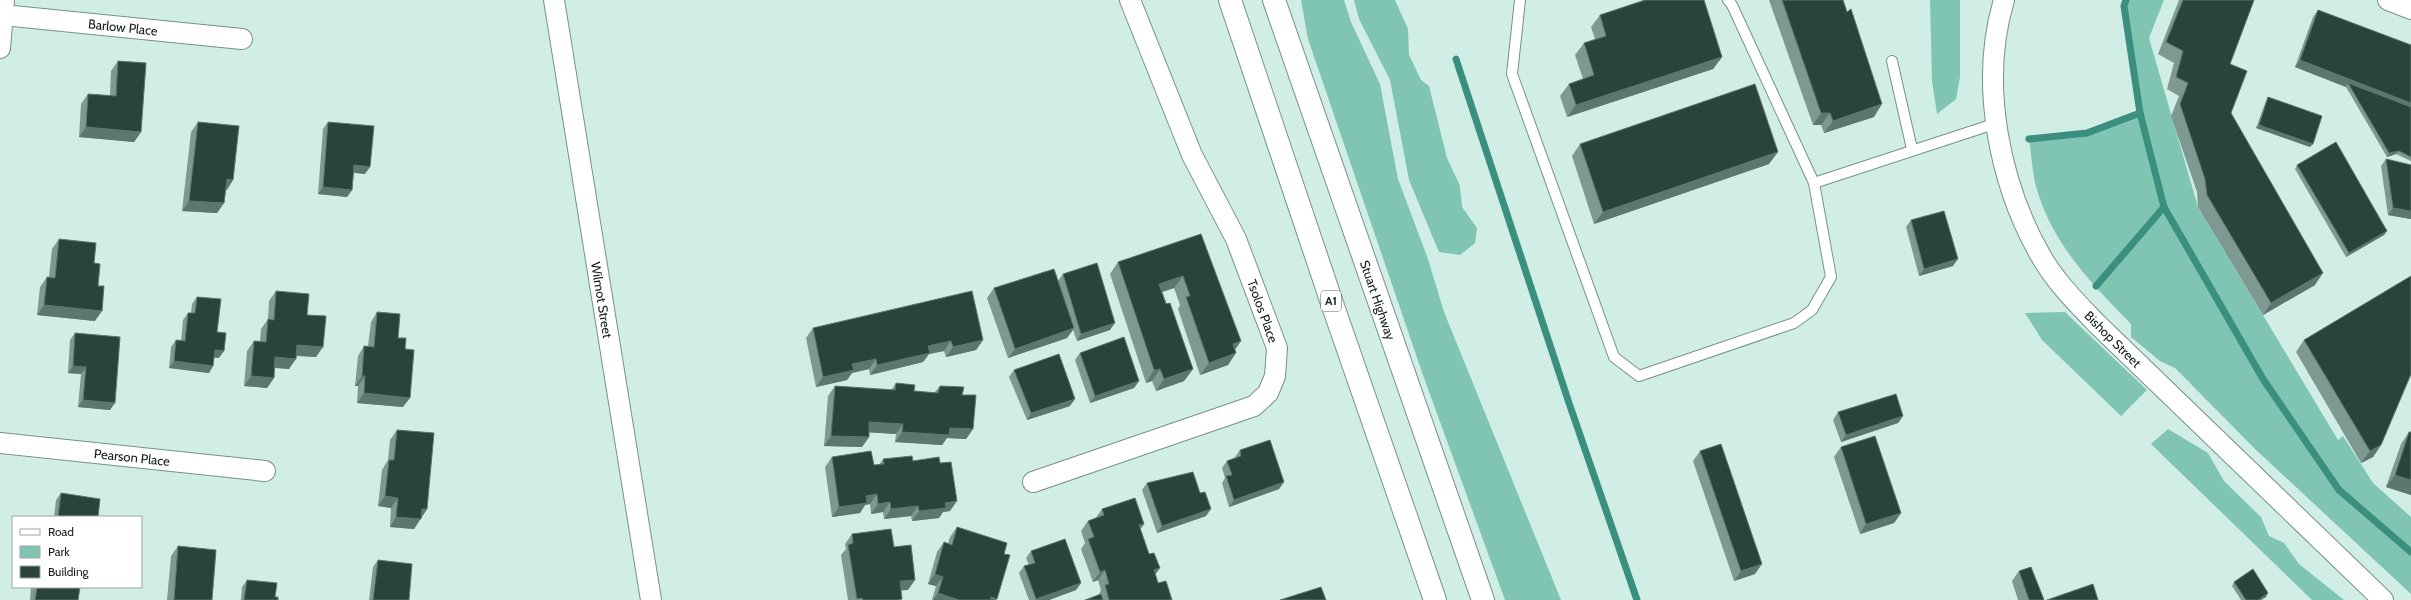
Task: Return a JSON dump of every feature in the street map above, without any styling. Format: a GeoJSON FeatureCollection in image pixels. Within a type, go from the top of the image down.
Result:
{"type":"FeatureCollection","features":[{"type":"Feature","properties":{"kind":"highway","name":"A1"},"geometry":{"type":"LineString","coordinates":[[1230,0],[1334,309],[1435,600]]}},
{"type":"Feature","properties":{"kind":"highway","name":"Stuart Highway"},"geometry":{"type":"LineString","coordinates":[[1274,0],[1483,600]]}},
{"type":"Feature","properties":{"kind":"street","name":"Wilmot Street"},"geometry":{"type":"LineString","coordinates":[[554,0],[650,600]]}},
{"type":"Feature","properties":{"kind":"street","name":"Tsolos Place"},"geometry":{"type":"LineString","coordinates":[[1033,482],[1254,406],[1268,393],[1275,376],[1277,348],[1236,239],[1192,155],[1130,0]]}},
{"type":"Feature","properties":{"kind":"street","name":"Bishop Street"},"geometry":{"type":"LineString","coordinates":[[2004,0],[1995,50],[1997,123],[2008,181],[2015,201],[2042,258],[2063,288],[2096,323],[2383,600]]}},
{"type":"Feature","properties":{"kind":"street"},"geometry":{"type":"LineString","coordinates":[[2388,0],[2411,9]]}},
{"type":"Feature","properties":{"kind":"street"},"geometry":{"type":"LineString","coordinates":[[0,48],[3,8]]}},
{"type":"Feature","properties":{"kind":"street","name":"Barlow Place"},"geometry":{"type":"LineString","coordinates":[[3,8],[242,39]]}},
{"type":"Feature","properties":{"kind":"street","name":"Pearson Place"},"geometry":{"type":"LineString","coordinates":[[0,443],[265,471]]}},
{"type":"Feature","properties":{"kind":"lane"},"geometry":{"type":"LineString","coordinates":[[1520,0],[1512,74],[1614,357],[1639,376],[1794,323],[1812,310],[1831,277],[1814,183],[1736,12],[1728,0]]}},
{"type":"Feature","properties":{"kind":"lane"},"geometry":{"type":"LineString","coordinates":[[1892,61],[1912,149]]}},
{"type":"Feature","properties":{"kind":"lane"},"geometry":{"type":"LineString","coordinates":[[1814,183],[1912,149],[1997,123]]}},
{"type":"Feature","properties":{"kind":"green space"},"geometry":{"type":"Polygon","coordinates":[[[1301,0],[1344,0],[1351,22],[1380,84],[1398,179],[1428,259],[1444,312],[1561,600],[1505,600],[1424,378],[1308,39],[1301,0]]]}},
{"type":"Feature","properties":{"kind":"green space"},"geometry":{"type":"Polygon","coordinates":[[[1354,0],[1395,0],[1408,29],[1409,55],[1421,80],[1429,86],[1447,158],[1460,186],[1462,207],[1477,228],[1475,243],[1460,255],[1439,252],[1409,180],[1390,80],[1359,19],[1354,0]]]}},
{"type":"Feature","properties":{"kind":"green space"},"geometry":{"type":"Polygon","coordinates":[[[1930,0],[1960,0],[1960,77],[1956,99],[1937,114],[1932,81],[1930,0]]]}},
{"type":"Feature","properties":{"kind":"green space"},"geometry":{"type":"Polygon","coordinates":[[[2125,0],[2164,0],[2149,38],[2198,207],[2338,440],[2343,436],[2373,483],[2411,517],[2411,594],[2255,449],[2175,368],[2160,361],[2131,337],[2131,324],[2089,280],[2065,248],[2045,213],[2034,180],[2029,139],[2087,133],[2140,113],[2125,0]]]}},
{"type":"Feature","properties":{"kind":"green space"},"geometry":{"type":"Polygon","coordinates":[[[2065,312],[2147,390],[2121,416],[2042,340],[2025,313],[2065,312]]]}},
{"type":"Feature","properties":{"kind":"green space"},"geometry":{"type":"Polygon","coordinates":[[[2168,429],[2208,453],[2224,481],[2261,517],[2269,536],[2284,543],[2299,564],[2344,600],[2312,600],[2151,444],[2168,429]]]}},
{"type":"Feature","properties":{"kind":"building"},"geometry":{"type":"Polygon","coordinates":[[[1645,0],[1704,0],[1722,57],[1576,105],[1569,84],[1594,75],[1584,43],[1606,36],[1600,15],[1645,0]]]}},
{"type":"Feature","properties":{"kind":"building"},"geometry":{"type":"Polygon","coordinates":[[[1782,0],[1843,0],[1847,12],[1851,9],[1882,104],[1833,121],[1830,113],[1821,113],[1782,0]]]}},
{"type":"Feature","properties":{"kind":"building"},"geometry":{"type":"Polygon","coordinates":[[[2183,0],[2254,0],[2230,64],[2247,71],[2231,113],[2323,273],[2271,303],[2207,195],[2205,179],[2180,104],[2188,83],[2176,77],[2183,51],[2166,42],[2183,0]]]}},
{"type":"Feature","properties":{"kind":"building"},"geometry":{"type":"Polygon","coordinates":[[[2318,10],[2411,45],[2411,103],[2300,60],[2318,10]]]}},
{"type":"Feature","properties":{"kind":"building"},"geometry":{"type":"Polygon","coordinates":[[[118,61],[146,63],[141,132],[86,127],[88,94],[116,96],[118,61]]]}},
{"type":"Feature","properties":{"kind":"building"},"geometry":{"type":"Polygon","coordinates":[[[2348,83],[2411,107],[2411,157],[2399,151],[2389,153],[2348,83]]]}},
{"type":"Feature","properties":{"kind":"building"},"geometry":{"type":"Polygon","coordinates":[[[1755,84],[1778,152],[1603,212],[1580,144],[1755,84]]]}},
{"type":"Feature","properties":{"kind":"building"},"geometry":{"type":"Polygon","coordinates":[[[2268,97],[2322,116],[2313,144],[2259,125],[2268,97]]]}},
{"type":"Feature","properties":{"kind":"building"},"geometry":{"type":"Polygon","coordinates":[[[198,122],[239,126],[233,180],[227,179],[224,203],[189,201],[198,122]]]}},
{"type":"Feature","properties":{"kind":"building"},"geometry":{"type":"Polygon","coordinates":[[[328,122],[374,126],[370,167],[354,165],[352,190],[323,187],[328,122]]]}},
{"type":"Feature","properties":{"kind":"building"},"geometry":{"type":"Polygon","coordinates":[[[2336,142],[2387,231],[2349,253],[2297,165],[2336,142]]]}},
{"type":"Feature","properties":{"kind":"building"},"geometry":{"type":"Polygon","coordinates":[[[2386,159],[2411,165],[2411,211],[2393,208],[2386,159]]]}},
{"type":"Feature","properties":{"kind":"building"},"geometry":{"type":"Polygon","coordinates":[[[1944,211],[1958,259],[1924,269],[1911,220],[1944,211]]]}},
{"type":"Feature","properties":{"kind":"building"},"geometry":{"type":"Polygon","coordinates":[[[1201,234],[1241,341],[1233,344],[1236,353],[1209,363],[1186,297],[1190,296],[1183,276],[1159,284],[1166,304],[1170,303],[1193,369],[1164,379],[1160,369],[1154,370],[1118,262],[1201,234]]]}},
{"type":"Feature","properties":{"kind":"building"},"geometry":{"type":"Polygon","coordinates":[[[59,239],[96,243],[94,263],[100,264],[98,286],[104,286],[102,311],[44,305],[47,277],[55,278],[59,239]]]}},
{"type":"Feature","properties":{"kind":"building"},"geometry":{"type":"Polygon","coordinates":[[[1097,263],[1115,323],[1081,334],[1063,274],[1097,263]]]}},
{"type":"Feature","properties":{"kind":"building"},"geometry":{"type":"Polygon","coordinates":[[[1054,269],[1074,328],[1015,349],[994,288],[1054,269]]]}},
{"type":"Feature","properties":{"kind":"building"},"geometry":{"type":"Polygon","coordinates":[[[2411,276],[2411,374],[2381,445],[2370,451],[2304,340],[2411,276]]]}},
{"type":"Feature","properties":{"kind":"building"},"geometry":{"type":"Polygon","coordinates":[[[276,291],[309,294],[307,315],[326,316],[323,347],[297,345],[296,359],[275,357],[274,378],[251,376],[254,341],[266,342],[268,319],[274,320],[276,291]]]}},
{"type":"Feature","properties":{"kind":"building"},"geometry":{"type":"Polygon","coordinates":[[[972,291],[983,340],[953,347],[951,341],[928,346],[930,353],[877,365],[876,359],[852,364],[854,370],[823,377],[813,328],[972,291]]]}},
{"type":"Feature","properties":{"kind":"building"},"geometry":{"type":"Polygon","coordinates":[[[197,297],[221,299],[217,332],[226,333],[224,351],[215,350],[213,366],[174,361],[176,340],[185,341],[188,313],[195,313],[197,297]]]}},
{"type":"Feature","properties":{"kind":"building"},"geometry":{"type":"Polygon","coordinates":[[[377,312],[400,314],[398,338],[406,338],[405,349],[414,350],[410,398],[364,393],[365,376],[362,376],[364,346],[374,347],[377,312]]]}},
{"type":"Feature","properties":{"kind":"building"},"geometry":{"type":"Polygon","coordinates":[[[75,333],[120,337],[115,403],[83,400],[86,367],[73,366],[75,333]]]}},
{"type":"Feature","properties":{"kind":"building"},"geometry":{"type":"Polygon","coordinates":[[[1124,337],[1139,381],[1095,396],[1080,353],[1124,337]]]}},
{"type":"Feature","properties":{"kind":"building"},"geometry":{"type":"Polygon","coordinates":[[[1059,354],[1075,399],[1031,413],[1014,370],[1059,354]]]}},
{"type":"Feature","properties":{"kind":"building"},"geometry":{"type":"Polygon","coordinates":[[[896,383],[915,385],[914,391],[938,393],[940,386],[964,387],[962,395],[976,395],[973,429],[950,428],[949,435],[902,432],[903,424],[869,422],[869,437],[831,436],[835,386],[895,390],[896,383]]]}},
{"type":"Feature","properties":{"kind":"building"},"geometry":{"type":"Polygon","coordinates":[[[1896,394],[1903,416],[1846,435],[1838,412],[1896,394]]]}},
{"type":"Feature","properties":{"kind":"building"},"geometry":{"type":"Polygon","coordinates":[[[397,430],[434,433],[427,509],[422,509],[421,519],[396,517],[398,498],[385,496],[389,460],[394,460],[397,430]]]}},
{"type":"Feature","properties":{"kind":"building"},"geometry":{"type":"Polygon","coordinates":[[[2409,432],[2411,432],[2411,480],[2395,475],[2409,432]]]}},
{"type":"Feature","properties":{"kind":"building"},"geometry":{"type":"Polygon","coordinates":[[[1875,436],[1901,513],[1866,524],[1841,447],[1875,436]]]}},
{"type":"Feature","properties":{"kind":"building"},"geometry":{"type":"Polygon","coordinates":[[[1270,440],[1284,482],[1234,500],[1226,476],[1232,475],[1227,461],[1241,456],[1240,450],[1270,440]]]}},
{"type":"Feature","properties":{"kind":"building"},"geometry":{"type":"Polygon","coordinates":[[[1721,444],[1762,564],[1741,571],[1700,451],[1721,444]]]}},
{"type":"Feature","properties":{"kind":"building"},"geometry":{"type":"Polygon","coordinates":[[[871,451],[874,465],[884,464],[883,459],[912,456],[913,461],[939,457],[940,463],[951,462],[957,501],[945,503],[946,508],[919,511],[918,506],[891,509],[890,502],[878,504],[877,494],[866,496],[867,503],[839,507],[832,457],[871,451]]]}},
{"type":"Feature","properties":{"kind":"building"},"geometry":{"type":"Polygon","coordinates":[[[1193,472],[1200,493],[1205,492],[1211,509],[1162,526],[1147,483],[1193,472]]]}},
{"type":"Feature","properties":{"kind":"building"},"geometry":{"type":"Polygon","coordinates":[[[61,493],[100,499],[98,516],[58,516],[61,493]]]}},
{"type":"Feature","properties":{"kind":"building"},"geometry":{"type":"Polygon","coordinates":[[[1135,498],[1144,524],[1139,525],[1149,554],[1154,553],[1160,568],[1154,570],[1158,583],[1166,581],[1172,600],[1109,600],[1105,585],[1109,584],[1105,570],[1100,572],[1088,539],[1094,537],[1088,521],[1104,515],[1102,509],[1135,498]]]}},
{"type":"Feature","properties":{"kind":"building"},"geometry":{"type":"Polygon","coordinates":[[[957,527],[1007,543],[1004,554],[1010,555],[997,599],[991,597],[991,600],[959,600],[938,593],[943,577],[935,574],[944,542],[952,545],[957,527]]]}},
{"type":"Feature","properties":{"kind":"building"},"geometry":{"type":"Polygon","coordinates":[[[891,529],[894,547],[911,545],[915,580],[900,581],[902,599],[857,599],[848,545],[853,543],[852,534],[891,529]]]}},
{"type":"Feature","properties":{"kind":"building"},"geometry":{"type":"Polygon","coordinates":[[[1065,539],[1081,583],[1036,599],[1024,566],[1035,563],[1031,551],[1065,539]]]}},
{"type":"Feature","properties":{"kind":"building"},"geometry":{"type":"Polygon","coordinates":[[[178,546],[216,550],[212,600],[174,600],[178,546]]]}},
{"type":"Feature","properties":{"kind":"building"},"geometry":{"type":"Polygon","coordinates":[[[378,560],[412,564],[409,600],[373,600],[378,560]]]}},
{"type":"Feature","properties":{"kind":"building"},"geometry":{"type":"Polygon","coordinates":[[[2031,567],[2044,600],[2029,600],[2019,571],[2031,567]]]}},
{"type":"Feature","properties":{"kind":"building"},"geometry":{"type":"Polygon","coordinates":[[[2253,569],[2268,593],[2258,600],[2246,600],[2234,582],[2253,569]]]}},
{"type":"Feature","properties":{"kind":"building"},"geometry":{"type":"Polygon","coordinates":[[[247,580],[277,583],[275,597],[278,597],[278,600],[244,600],[247,580]]]}},
{"type":"Feature","properties":{"kind":"building"},"geometry":{"type":"Polygon","coordinates":[[[2093,584],[2098,600],[2047,600],[2093,584]]]}},
{"type":"Feature","properties":{"kind":"building"},"geometry":{"type":"Polygon","coordinates":[[[1321,587],[1326,600],[1280,600],[1321,587]]]}},
{"type":"Feature","properties":{"kind":"building"},"geometry":{"type":"Polygon","coordinates":[[[37,588],[80,588],[78,600],[35,600],[37,588]]]}},
{"type":"Feature","properties":{"kind":"building"},"geometry":{"type":"Polygon","coordinates":[[[1101,594],[1103,600],[1085,600],[1101,594]]]}},
{"type":"Feature","properties":{"kind":"waterway"},"geometry":{"type":"LineString","coordinates":[[2126,0],[2124,6],[2140,113],[2164,207],[2263,379],[2339,490],[2411,552]]}},
{"type":"Feature","properties":{"kind":"waterway"},"geometry":{"type":"LineString","coordinates":[[1456,59],[1569,403],[1637,600]]}},
{"type":"Feature","properties":{"kind":"waterway"},"geometry":{"type":"LineString","coordinates":[[2029,139],[2087,133],[2140,113]]}},
{"type":"Feature","properties":{"kind":"waterway"},"geometry":{"type":"LineString","coordinates":[[2096,286],[2164,207]]}}]}
